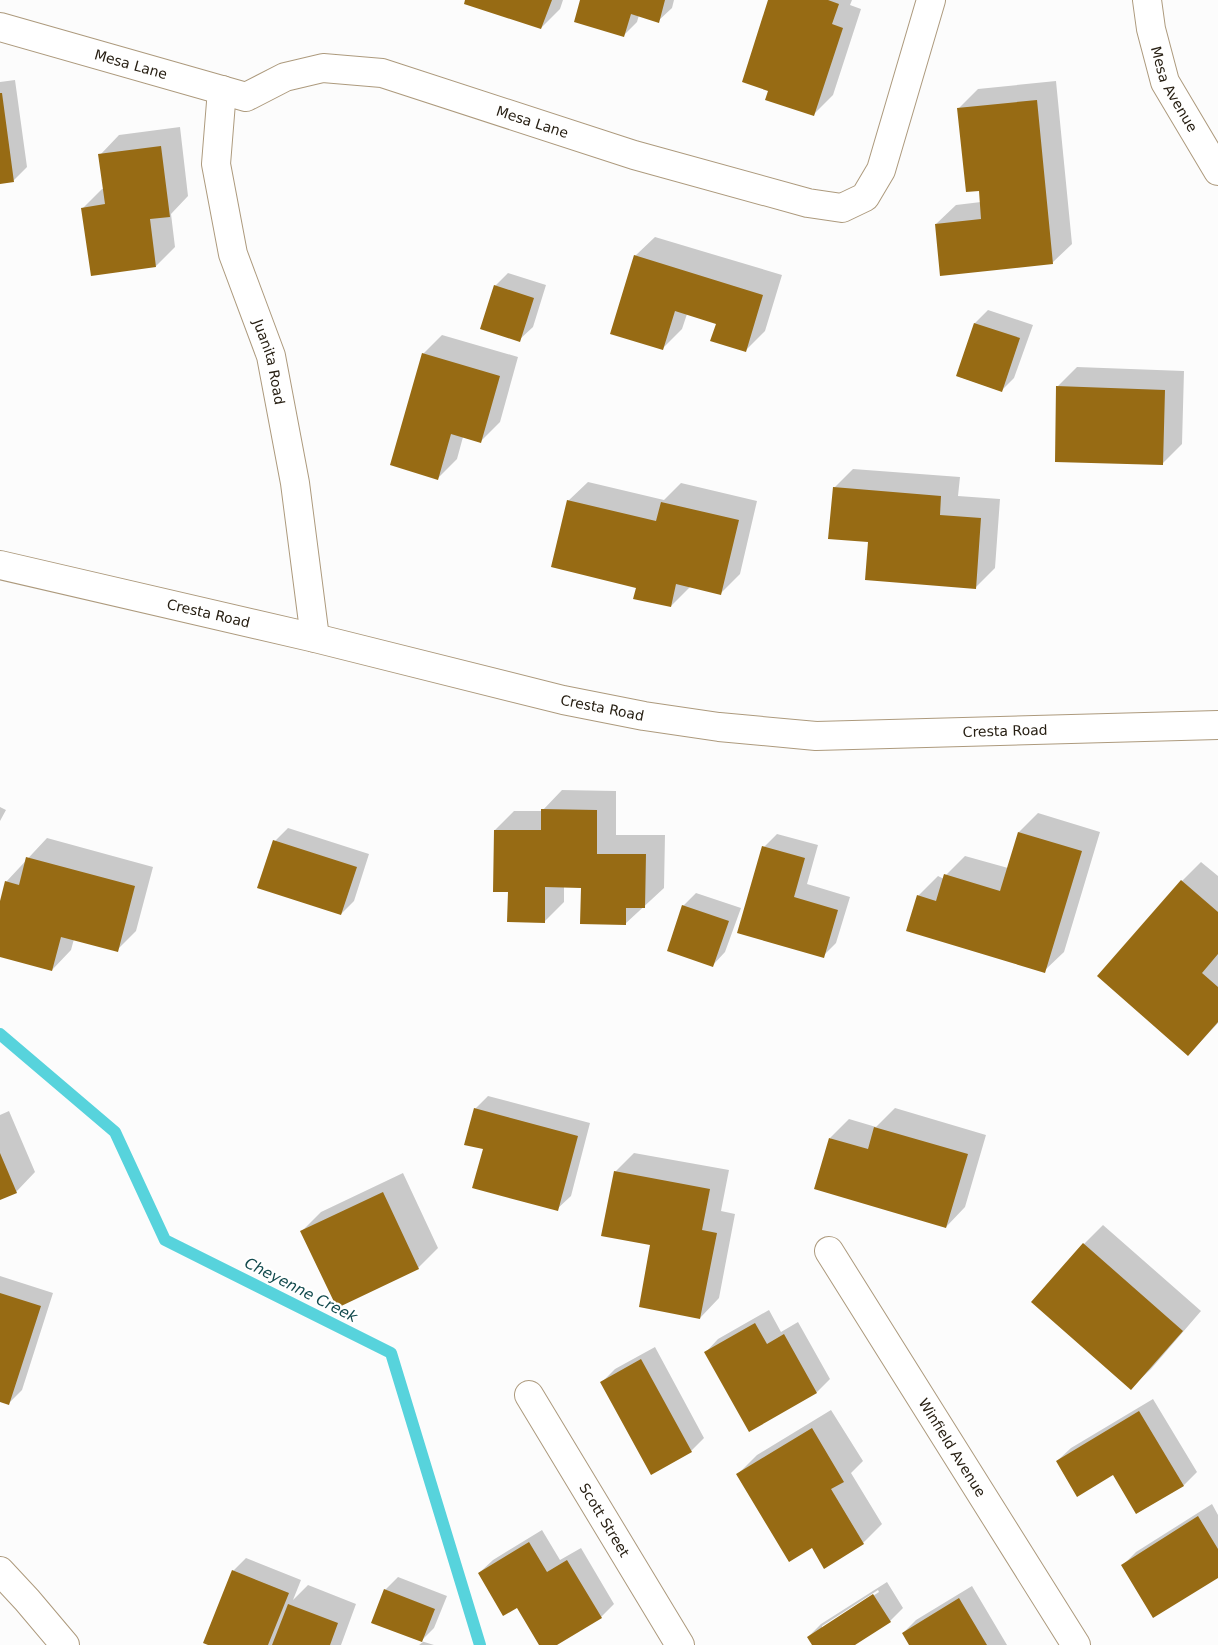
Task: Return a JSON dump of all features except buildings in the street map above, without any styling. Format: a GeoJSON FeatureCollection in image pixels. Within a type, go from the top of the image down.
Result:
{"type":"FeatureCollection","features":[{"type":"Feature","properties":{"kind":"street","name":"Mesa Lane"},"geometry":{"type":"LineString","coordinates":[[0,27],[246,97],[285,77],[323,68],[382,73],[634,155],[808,203],[842,208],[866,198],[881,170],[931,0]]}},
{"type":"Feature","properties":{"kind":"street","name":"Mesa Avenue"},"geometry":{"type":"LineString","coordinates":[[1146,0],[1151,29],[1165,82],[1218,171]]}},
{"type":"Feature","properties":{"kind":"street","name":"Juanita Road"},"geometry":{"type":"LineString","coordinates":[[222,90],[216,164],[233,254],[271,356],[295,483],[315,638]]}},
{"type":"Feature","properties":{"kind":"street","name":"Cresta Road"},"geometry":{"type":"LineString","coordinates":[[0,565],[315,638],[563,700],[644,716],[718,727],[816,736],[1218,725]]}},
{"type":"Feature","properties":{"kind":"street","name":"Winfield Avenue"},"geometry":{"type":"LineString","coordinates":[[829,1251],[1076,1645]]}},
{"type":"Feature","properties":{"kind":"street","name":"Scott Street"},"geometry":{"type":"LineString","coordinates":[[529,1395],[680,1645]]}},
{"type":"Feature","properties":{"kind":"street"},"geometry":{"type":"LineString","coordinates":[[0,1571],[64,1645]]}},
{"type":"Feature","properties":{"kind":"waterway","name":"Cheyenne Creek"},"geometry":{"type":"LineString","coordinates":[[0,1034],[115,1132],[165,1240],[391,1353],[480,1645]]}}]}
